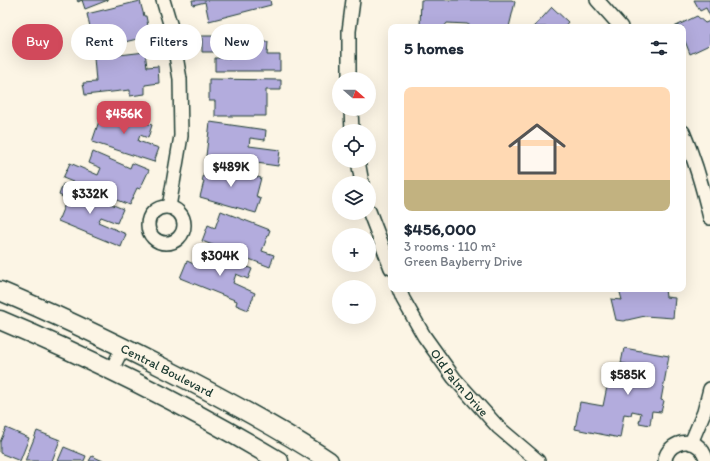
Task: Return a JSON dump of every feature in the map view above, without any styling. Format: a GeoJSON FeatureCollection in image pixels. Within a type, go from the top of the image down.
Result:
{"type":"FeatureCollection","features":[{"type":"Feature","properties":{"kind":"street"},"geometry":{"type":"LineString","coordinates":[[163,0],[171,27],[180,78],[181,136],[170,207]]}},
{"type":"Feature","properties":{"kind":"street"},"geometry":{"type":"LineString","coordinates":[[349,72],[348,30],[353,0]]}},
{"type":"Feature","properties":{"kind":"street"},"geometry":{"type":"LineString","coordinates":[[597,0],[619,24]]}},
{"type":"Feature","properties":{"kind":"street"},"geometry":{"type":"LineString","coordinates":[[686,139],[704,189],[710,218]]}},
{"type":"Feature","properties":{"kind":"street"},"geometry":{"type":"LineString","coordinates":[[372,220],[388,260]]}},
{"type":"Feature","properties":{"kind":"street","name":"Central Boulevard"},"geometry":{"type":"LineString","coordinates":[[0,291],[37,306],[123,347],[258,417],[329,461]]}},
{"type":"Feature","properties":{"kind":"street","name":"Old Palm Drive"},"geometry":{"type":"LineString","coordinates":[[400,292],[424,336],[454,378],[498,427],[538,461]]}},
{"type":"Feature","properties":{"kind":"street","name":"Central Boulevard"},"geometry":{"type":"LineString","coordinates":[[0,320],[111,371],[181,407],[279,461]]}},
{"type":"Feature","properties":{"kind":"street"},"geometry":{"type":"LineString","coordinates":[[111,371],[123,347]]}},
{"type":"Feature","properties":{"kind":"street"},"geometry":{"type":"LineString","coordinates":[[691,443],[704,412],[710,389]]}},
{"type":"Feature","properties":{"kind":"street"},"geometry":{"type":"LineString","coordinates":[[665,461],[668,450],[683,442],[691,443],[699,447],[704,453],[707,461]]}},
{"type":"Feature","properties":{"kind":"building"},"geometry":{"type":"Polygon","coordinates":[[[82,0],[108,0],[85,9],[82,0]]]}},
{"type":"Feature","properties":{"kind":"building"},"geometry":{"type":"Polygon","coordinates":[[[192,0],[270,0],[271,5],[209,21],[205,2],[193,5],[192,0]]]}},
{"type":"Feature","properties":{"kind":"building"},"geometry":{"type":"Polygon","coordinates":[[[421,0],[512,0],[515,2],[510,24],[420,24],[421,0]]]}},
{"type":"Feature","properties":{"kind":"building"},"geometry":{"type":"Polygon","coordinates":[[[694,0],[710,0],[710,16],[706,8],[700,11],[694,0]]]}},
{"type":"Feature","properties":{"kind":"building"},"geometry":{"type":"Polygon","coordinates":[[[140,1],[148,24],[135,24],[135,40],[127,41],[127,24],[89,24],[87,14],[140,1]]]}},
{"type":"Feature","properties":{"kind":"building"},"geometry":{"type":"Polygon","coordinates":[[[552,7],[568,22],[566,24],[537,24],[552,7]]]}},
{"type":"Feature","properties":{"kind":"building"},"geometry":{"type":"Polygon","coordinates":[[[697,16],[705,23],[710,21],[710,43],[690,54],[686,44],[686,24],[680,24],[697,16]]]}},
{"type":"Feature","properties":{"kind":"building"},"geometry":{"type":"Polygon","coordinates":[[[202,36],[210,36],[210,52],[202,52],[202,36]]]}},
{"type":"Feature","properties":{"kind":"building"},"geometry":{"type":"Polygon","coordinates":[[[264,42],[268,42],[267,55],[280,55],[280,71],[215,71],[215,60],[264,60],[264,42]]]}},
{"type":"Feature","properties":{"kind":"building"},"geometry":{"type":"Polygon","coordinates":[[[135,53],[135,60],[146,60],[147,67],[158,66],[159,83],[145,85],[145,94],[130,96],[130,90],[85,95],[83,83],[96,82],[94,60],[127,60],[127,54],[135,53]]]}},
{"type":"Feature","properties":{"kind":"building"},"geometry":{"type":"Polygon","coordinates":[[[209,79],[281,80],[281,90],[266,90],[266,116],[215,116],[215,101],[209,101],[209,79]]]}},
{"type":"Feature","properties":{"kind":"building"},"geometry":{"type":"Polygon","coordinates":[[[103,109],[152,125],[148,138],[140,135],[138,141],[159,148],[154,162],[92,142],[103,109]]]}},
{"type":"Feature","properties":{"kind":"building"},"geometry":{"type":"Polygon","coordinates":[[[210,122],[266,130],[265,140],[250,138],[249,146],[280,150],[278,166],[206,156],[210,122]]]}},
{"type":"Feature","properties":{"kind":"building"},"geometry":{"type":"Polygon","coordinates":[[[93,152],[130,168],[132,163],[149,170],[140,189],[137,188],[129,205],[63,178],[70,163],[98,175],[101,168],[89,163],[93,152]]]}},
{"type":"Feature","properties":{"kind":"building"},"geometry":{"type":"Polygon","coordinates":[[[207,163],[261,178],[256,197],[261,199],[256,213],[200,197],[204,181],[202,181],[207,163]]]}},
{"type":"Feature","properties":{"kind":"building"},"geometry":{"type":"Polygon","coordinates":[[[63,184],[123,209],[117,223],[101,217],[98,222],[126,234],[121,247],[58,221],[67,199],[59,195],[63,184]]]}},
{"type":"Feature","properties":{"kind":"building"},"geometry":{"type":"Polygon","coordinates":[[[221,211],[270,230],[262,251],[274,255],[270,267],[202,241],[208,225],[215,228],[221,211]]]}},
{"type":"Feature","properties":{"kind":"building"},"geometry":{"type":"Polygon","coordinates":[[[204,249],[252,269],[248,279],[236,274],[233,283],[255,293],[248,310],[236,305],[237,301],[180,278],[187,261],[198,266],[204,249]]]}},
{"type":"Feature","properties":{"kind":"building"},"geometry":{"type":"Polygon","coordinates":[[[620,292],[665,292],[666,297],[675,298],[673,318],[645,316],[623,321],[616,320],[611,299],[622,300],[620,292]]]}},
{"type":"Feature","properties":{"kind":"building"},"geometry":{"type":"Polygon","coordinates":[[[624,348],[669,356],[661,400],[664,401],[661,412],[652,411],[650,425],[639,423],[641,413],[632,411],[631,415],[624,414],[620,438],[575,429],[580,402],[603,406],[609,377],[631,381],[634,366],[621,363],[624,348]]]}},
{"type":"Feature","properties":{"kind":"building"},"geometry":{"type":"Polygon","coordinates":[[[6,428],[29,438],[20,461],[0,453],[0,442],[6,428]]]}},
{"type":"Feature","properties":{"kind":"building"},"geometry":{"type":"Polygon","coordinates":[[[37,431],[60,440],[52,461],[25,461],[37,431]]]}},
{"type":"Feature","properties":{"kind":"building"},"geometry":{"type":"Polygon","coordinates":[[[64,447],[86,456],[84,461],[58,461],[64,447]]]}},
{"type":"Feature","properties":{"kind":"building"},"geometry":{"type":"Polygon","coordinates":[[[92,456],[103,461],[89,461],[92,456]]]}}]}
